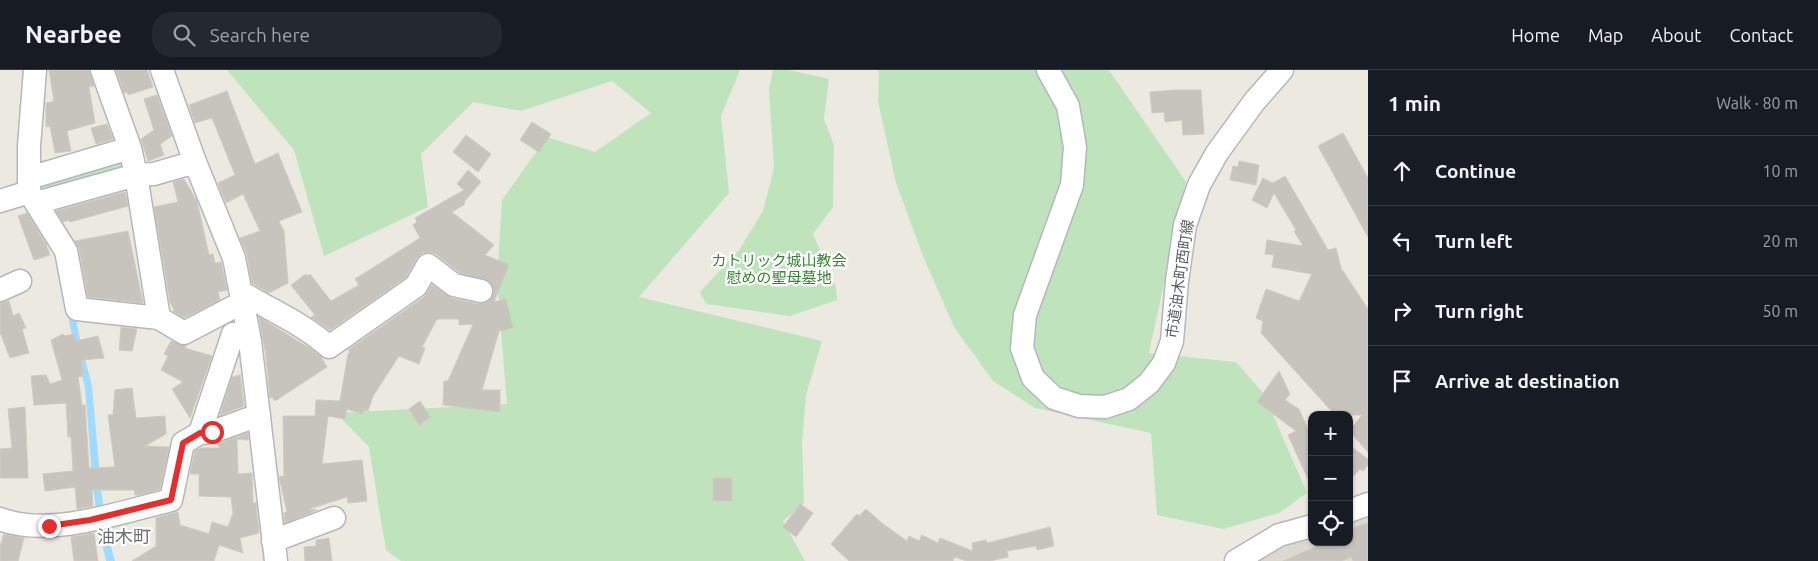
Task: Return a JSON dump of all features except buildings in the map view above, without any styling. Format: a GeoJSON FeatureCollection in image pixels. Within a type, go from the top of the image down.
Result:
{"type":"FeatureCollection","features":[{"type":"Feature","properties":{"kind":"street"},"geometry":{"type":"LineString","coordinates":[[35,70],[31,191],[66,250],[77,309],[159,318],[184,333],[242,297]]}},
{"type":"Feature","properties":{"kind":"street"},"geometry":{"type":"LineString","coordinates":[[102,70],[130,148],[159,318]]}},
{"type":"Feature","properties":{"kind":"street"},"geometry":{"type":"LineString","coordinates":[[162,70],[195,162],[234,258],[250,341],[275,551],[334,518]]}},
{"type":"Feature","properties":{"kind":"street","name":"市道油木町西町線"},"geometry":{"type":"LineString","coordinates":[[1048,70],[1068,106],[1075,148],[1072,185],[1025,316],[1022,348],[1033,378],[1054,398],[1079,406],[1105,407],[1128,399],[1149,383],[1164,363],[1172,341],[1177,281],[1185,226],[1199,185],[1217,153],[1254,102],[1282,70]]}},
{"type":"Feature","properties":{"kind":"street"},"geometry":{"type":"LineString","coordinates":[[0,201],[31,191],[130,148]]}},
{"type":"Feature","properties":{"kind":"street"},"geometry":{"type":"LineString","coordinates":[[31,191],[154,174],[195,162]]}},
{"type":"Feature","properties":{"kind":"street"},"geometry":{"type":"LineString","coordinates":[[242,297],[307,328],[329,347],[416,286],[428,265],[454,285],[481,291]]}},
{"type":"Feature","properties":{"kind":"street"},"geometry":{"type":"LineString","coordinates":[[200,433],[234,334],[250,341]]}},
{"type":"Feature","properties":{"kind":"street"},"geometry":{"type":"LineString","coordinates":[[0,519],[49,526],[90,520],[171,500],[183,443],[200,433],[212,432],[259,415]]}},
{"type":"Feature","properties":{"kind":"street"},"geometry":{"type":"LineString","coordinates":[[1353,510],[1368,504]]}},
{"type":"Feature","properties":{"kind":"street"},"geometry":{"type":"LineString","coordinates":[[1236,561],[1279,535],[1308,527]]}},
{"type":"Feature","properties":{"kind":"shaded area"},"geometry":{"type":"Polygon","coordinates":[[[1368,511],[1368,561],[1248,561],[1308,535],[1308,546],[1353,546],[1353,517],[1368,511]]]}},
{"type":"Feature","properties":{"kind":"green space"},"geometry":{"type":"Polygon","coordinates":[[[227,70],[740,70],[721,116],[729,193],[639,297],[822,341],[806,395],[802,443],[804,503],[783,521],[805,561],[401,561],[386,550],[369,447],[336,413],[507,404],[497,281],[502,200],[547,137],[595,152],[651,113],[612,81],[521,111],[473,102],[421,154],[428,207],[324,256],[294,150],[227,70]]]}},
{"type":"Feature","properties":{"kind":"green space","name":"カトリック城山教会 慰めの聖母墓地"},"geometry":{"type":"Polygon","coordinates":[[[773,70],[789,70],[829,79],[824,119],[834,145],[833,207],[813,234],[836,287],[837,300],[790,316],[706,304],[700,292],[739,250],[763,211],[774,168],[769,89],[773,70]]]}},
{"type":"Feature","properties":{"kind":"green space"},"geometry":{"type":"Polygon","coordinates":[[[879,70],[1109,70],[1186,182],[1149,353],[1236,362],[1264,394],[1307,493],[1279,513],[1223,529],[1157,515],[1151,433],[1035,408],[993,381],[954,327],[923,256],[896,183],[878,101],[879,70]]]}},
{"type":"Feature","properties":{"kind":"green space"},"geometry":{"type":"Polygon","coordinates":[[[124,156],[128,172],[37,196],[36,182],[124,156]]]}},
{"type":"Feature","properties":{"kind":"water"},"geometry":{"type":"Polygon","coordinates":[[[24,70],[25,185],[64,254],[80,340],[92,386],[106,529],[115,561],[106,561],[99,530],[93,488],[85,387],[73,341],[57,257],[26,211],[18,186],[24,70]]]}},
{"type":"Feature","properties":{"kind":"district","name":"油木町"},"geometry":{"type":"Point","coordinates":[124,537]}},
{"type":"Feature","properties":{"kind":"route"},"geometry":{"type":"LineString","coordinates":[[49,526],[90,520],[171,500],[183,443],[200,433],[212,432]]}}]}
